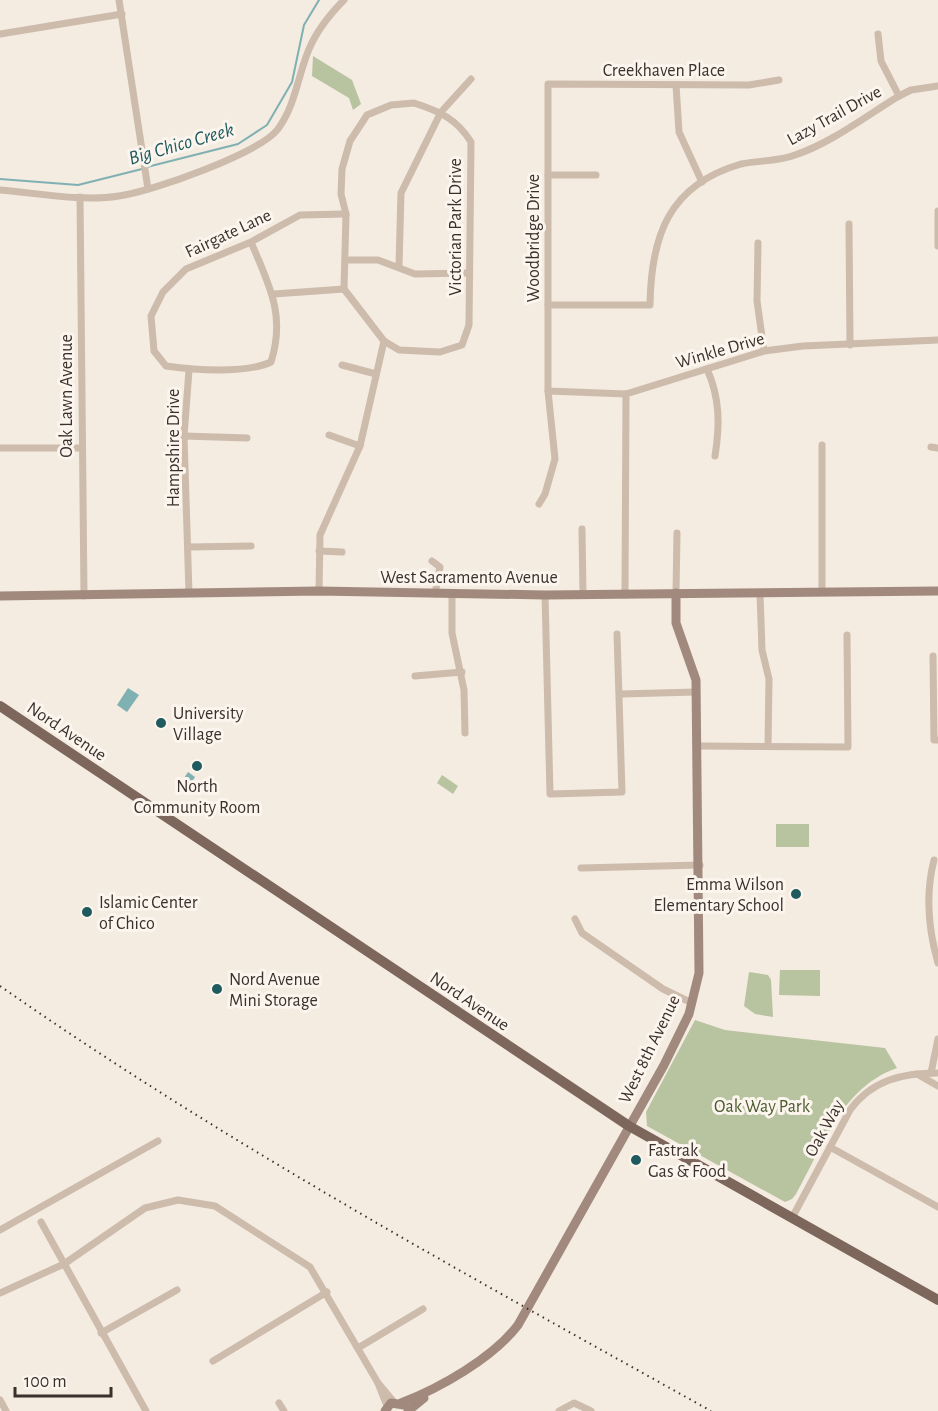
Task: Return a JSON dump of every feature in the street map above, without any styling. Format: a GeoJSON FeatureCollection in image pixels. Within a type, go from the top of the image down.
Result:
{"type":"FeatureCollection","features":[{"type":"Feature","properties":{"kind":"main road","name":"Nord Avenue"},"geometry":{"type":"LineString","coordinates":[[0,706],[629,1126],[793,1216],[938,1300]]}},
{"type":"Feature","properties":{"kind":"street"},"geometry":{"type":"LineString","coordinates":[[120,0],[148,189]]}},
{"type":"Feature","properties":{"kind":"street"},"geometry":{"type":"LineString","coordinates":[[0,190],[80,197],[118,196],[148,189],[251,151],[277,130],[296,95],[306,56],[328,15],[344,0]]}},
{"type":"Feature","properties":{"kind":"street"},"geometry":{"type":"LineString","coordinates":[[0,34],[122,14]]}},
{"type":"Feature","properties":{"kind":"street"},"geometry":{"type":"LineString","coordinates":[[878,34],[881,61],[898,96]]}},
{"type":"Feature","properties":{"kind":"street"},"geometry":{"type":"LineString","coordinates":[[399,266],[401,194],[441,112],[471,79]]}},
{"type":"Feature","properties":{"kind":"street","name":"Creekhaven Place"},"geometry":{"type":"LineString","coordinates":[[548,84],[764,85],[779,80]]}},
{"type":"Feature","properties":{"kind":"street","name":"Woodbridge Drive"},"geometry":{"type":"LineString","coordinates":[[539,504],[545,494],[555,459],[548,391],[548,84]]}},
{"type":"Feature","properties":{"kind":"street"},"geometry":{"type":"LineString","coordinates":[[676,85],[679,132],[702,182]]}},
{"type":"Feature","properties":{"kind":"street","name":"Lazy Trail Drive"},"geometry":{"type":"LineString","coordinates":[[548,304],[650,305],[652,258],[663,227],[681,200],[702,182],[732,167],[778,160],[806,151],[898,96],[911,90],[938,86]]}},
{"type":"Feature","properties":{"kind":"street","name":"Victorian Park Drive"},"geometry":{"type":"LineString","coordinates":[[344,289],[346,214],[341,194],[342,169],[350,141],[367,116],[391,105],[414,103],[441,112],[463,129],[471,142],[469,325],[462,345],[440,352],[399,350],[384,341]]}},
{"type":"Feature","properties":{"kind":"street"},"geometry":{"type":"LineString","coordinates":[[548,175],[596,175]]}},
{"type":"Feature","properties":{"kind":"street","name":"Oak Lawn Avenue"},"geometry":{"type":"LineString","coordinates":[[80,197],[80,448],[84,596]]}},
{"type":"Feature","properties":{"kind":"street"},"geometry":{"type":"LineString","coordinates":[[938,211],[938,246]]}},
{"type":"Feature","properties":{"kind":"street","name":"Fairgate Lane"},"geometry":{"type":"LineString","coordinates":[[189,370],[166,366],[154,351],[151,316],[163,292],[186,269],[251,242],[300,215],[346,214]]}},
{"type":"Feature","properties":{"kind":"street"},"geometry":{"type":"LineString","coordinates":[[849,224],[850,345]]}},
{"type":"Feature","properties":{"kind":"street","name":"Hampshire Drive"},"geometry":{"type":"LineString","coordinates":[[189,593],[184,436],[189,370],[260,367],[271,362],[277,344],[274,294],[251,242]]}},
{"type":"Feature","properties":{"kind":"street"},"geometry":{"type":"LineString","coordinates":[[758,243],[757,301],[764,351]]}},
{"type":"Feature","properties":{"kind":"street"},"geometry":{"type":"LineString","coordinates":[[346,260],[378,260],[399,266],[415,274],[469,273]]}},
{"type":"Feature","properties":{"kind":"street"},"geometry":{"type":"LineString","coordinates":[[274,294],[344,289],[384,341],[360,447],[320,535],[319,591]]}},
{"type":"Feature","properties":{"kind":"street","name":"Winkle Drive"},"geometry":{"type":"LineString","coordinates":[[548,391],[626,394],[764,351],[938,340]]}},
{"type":"Feature","properties":{"kind":"street"},"geometry":{"type":"LineString","coordinates":[[342,365],[376,374]]}},
{"type":"Feature","properties":{"kind":"street"},"geometry":{"type":"LineString","coordinates":[[707,369],[715,388],[719,408],[715,456]]}},
{"type":"Feature","properties":{"kind":"street"},"geometry":{"type":"LineString","coordinates":[[625,595],[626,394]]}},
{"type":"Feature","properties":{"kind":"street"},"geometry":{"type":"LineString","coordinates":[[329,435],[360,447]]}},
{"type":"Feature","properties":{"kind":"street"},"geometry":{"type":"LineString","coordinates":[[184,436],[247,438]]}},
{"type":"Feature","properties":{"kind":"street"},"geometry":{"type":"LineString","coordinates":[[822,445],[822,591]]}},
{"type":"Feature","properties":{"kind":"street"},"geometry":{"type":"LineString","coordinates":[[0,448],[80,448]]}},
{"type":"Feature","properties":{"kind":"street"},"geometry":{"type":"LineString","coordinates":[[582,529],[583,594]]}},
{"type":"Feature","properties":{"kind":"street"},"geometry":{"type":"LineString","coordinates":[[675,593],[677,533]]}},
{"type":"Feature","properties":{"kind":"street"},"geometry":{"type":"LineString","coordinates":[[189,547],[251,546]]}},
{"type":"Feature","properties":{"kind":"street"},"geometry":{"type":"LineString","coordinates":[[319,551],[342,552]]}},
{"type":"Feature","properties":{"kind":"street"},"geometry":{"type":"LineString","coordinates":[[432,561],[440,567],[435,594]]}},
{"type":"Feature","properties":{"kind":"street","name":"West Sacramento Avenue"},"geometry":{"type":"LineString","coordinates":[[0,596],[319,591],[452,595],[625,595],[938,591]]}},
{"type":"Feature","properties":{"kind":"street","name":"West 8th Avenue"},"geometry":{"type":"LineString","coordinates":[[397,1407],[493,1352],[518,1325],[664,1065],[692,1003],[699,973],[700,865],[696,680],[676,623],[675,593]]}},
{"type":"Feature","properties":{"kind":"street"},"geometry":{"type":"LineString","coordinates":[[760,594],[762,650],[769,680],[768,746]]}},
{"type":"Feature","properties":{"kind":"street"},"geometry":{"type":"LineString","coordinates":[[452,595],[452,633],[462,672],[465,733]]}},
{"type":"Feature","properties":{"kind":"street"},"geometry":{"type":"LineString","coordinates":[[545,595],[550,794],[622,792],[621,694],[617,634]]}},
{"type":"Feature","properties":{"kind":"street"},"geometry":{"type":"LineString","coordinates":[[698,746],[848,747],[847,634]]}},
{"type":"Feature","properties":{"kind":"street"},"geometry":{"type":"LineString","coordinates":[[933,656],[936,740]]}},
{"type":"Feature","properties":{"kind":"street"},"geometry":{"type":"LineString","coordinates":[[415,676],[462,672]]}},
{"type":"Feature","properties":{"kind":"street"},"geometry":{"type":"LineString","coordinates":[[621,694],[696,692]]}},
{"type":"Feature","properties":{"kind":"street"},"geometry":{"type":"LineString","coordinates":[[934,860],[928,882],[928,915],[930,936],[938,963]]}},
{"type":"Feature","properties":{"kind":"street"},"geometry":{"type":"LineString","coordinates":[[581,868],[700,865]]}},
{"type":"Feature","properties":{"kind":"street"},"geometry":{"type":"LineString","coordinates":[[575,919],[582,933],[663,989],[692,1003]]}},
{"type":"Feature","properties":{"kind":"street"},"geometry":{"type":"LineString","coordinates":[[934,1073],[938,1039]]}},
{"type":"Feature","properties":{"kind":"street","name":"Oak Way"},"geometry":{"type":"LineString","coordinates":[[793,1216],[861,1095],[887,1080],[934,1073]]}},
{"type":"Feature","properties":{"kind":"street"},"geometry":{"type":"LineString","coordinates":[[917,1074],[938,1086]]}},
{"type":"Feature","properties":{"kind":"street"},"geometry":{"type":"LineString","coordinates":[[0,1230],[158,1141]]}},
{"type":"Feature","properties":{"kind":"street"},"geometry":{"type":"LineString","coordinates":[[830,1147],[938,1207]]}},
{"type":"Feature","properties":{"kind":"street"},"geometry":{"type":"LineString","coordinates":[[0,1293],[64,1264],[145,1208],[178,1200],[197,1201],[215,1206],[310,1267],[327,1292],[378,1383],[397,1407]]}},
{"type":"Feature","properties":{"kind":"street"},"geometry":{"type":"LineString","coordinates":[[41,1222],[146,1411]]}},
{"type":"Feature","properties":{"kind":"street"},"geometry":{"type":"LineString","coordinates":[[101,1333],[177,1290]]}},
{"type":"Feature","properties":{"kind":"street"},"geometry":{"type":"LineString","coordinates":[[213,1361],[327,1292]]}},
{"type":"Feature","properties":{"kind":"street"},"geometry":{"type":"LineString","coordinates":[[358,1348],[423,1309]]}},
{"type":"Feature","properties":{"kind":"street"},"geometry":{"type":"LineString","coordinates":[[0,1400],[6,1411]]}},
{"type":"Feature","properties":{"kind":"street"},"geometry":{"type":"LineString","coordinates":[[279,1403],[284,1411]]}},
{"type":"Feature","properties":{"kind":"street"},"geometry":{"type":"LineString","coordinates":[[559,1411],[574,1403],[591,1411]]}},
{"type":"Feature","properties":{"kind":"green space"},"geometry":{"type":"Polygon","coordinates":[[[313,56],[352,80],[361,104],[353,110],[349,98],[312,76],[313,56]]]}},
{"type":"Feature","properties":{"kind":"green space"},"geometry":{"type":"Polygon","coordinates":[[[442,775],[458,786],[453,794],[437,783],[442,775]]]}},
{"type":"Feature","properties":{"kind":"green space"},"geometry":{"type":"Polygon","coordinates":[[[776,824],[809,824],[809,847],[776,847],[776,824]]]}},
{"type":"Feature","properties":{"kind":"green space"},"geometry":{"type":"Polygon","coordinates":[[[780,970],[820,970],[820,996],[779,995],[780,970]]]}},
{"type":"Feature","properties":{"kind":"green space"},"geometry":{"type":"Polygon","coordinates":[[[749,972],[768,975],[771,980],[773,1017],[755,1014],[744,1006],[749,972]]]}},
{"type":"Feature","properties":{"kind":"green space","name":"Oak Way Park"},"geometry":{"type":"Polygon","coordinates":[[[695,1020],[725,1030],[885,1048],[897,1068],[878,1077],[848,1104],[825,1138],[796,1194],[785,1202],[647,1126],[646,1112],[695,1020]]]}},
{"type":"Feature","properties":{"kind":"water"},"geometry":{"type":"Polygon","coordinates":[[[128,688],[139,695],[127,712],[117,705],[128,688]]]}},
{"type":"Feature","properties":{"kind":"water"},"geometry":{"type":"Polygon","coordinates":[[[188,772],[195,777],[186,791],[179,786],[188,772]]]}},
{"type":"Feature","properties":{"kind":"waterway","name":"Big Chico Creek"},"geometry":{"type":"LineString","coordinates":[[147,167],[238,144],[267,125],[292,82],[304,25],[319,0]]}},
{"type":"Feature","properties":{"kind":"waterway","name":"Big Chico Creek"},"geometry":{"type":"LineString","coordinates":[[0,179],[78,185],[142,169]]}},
{"type":"Feature","properties":{"kind":"railway"},"geometry":{"type":"LineString","coordinates":[[0,986],[86,1044],[261,1155],[350,1208],[711,1411]]}},
{"type":"Feature","properties":{"kind":"place","name":"University Village"},"geometry":{"type":"Point","coordinates":[161,723]}},
{"type":"Feature","properties":{"kind":"place","name":"North Community Room"},"geometry":{"type":"Point","coordinates":[197,766]}},
{"type":"Feature","properties":{"kind":"place","name":"Emma Wilson Elementary School"},"geometry":{"type":"Point","coordinates":[796,894]}},
{"type":"Feature","properties":{"kind":"place","name":"Islamic Center of Chico"},"geometry":{"type":"Point","coordinates":[87,912]}},
{"type":"Feature","properties":{"kind":"place","name":"Nord Avenue Mini Storage"},"geometry":{"type":"Point","coordinates":[217,989]}},
{"type":"Feature","properties":{"kind":"place","name":"Fastrak Gas & Food"},"geometry":{"type":"Point","coordinates":[636,1160]}}]}
